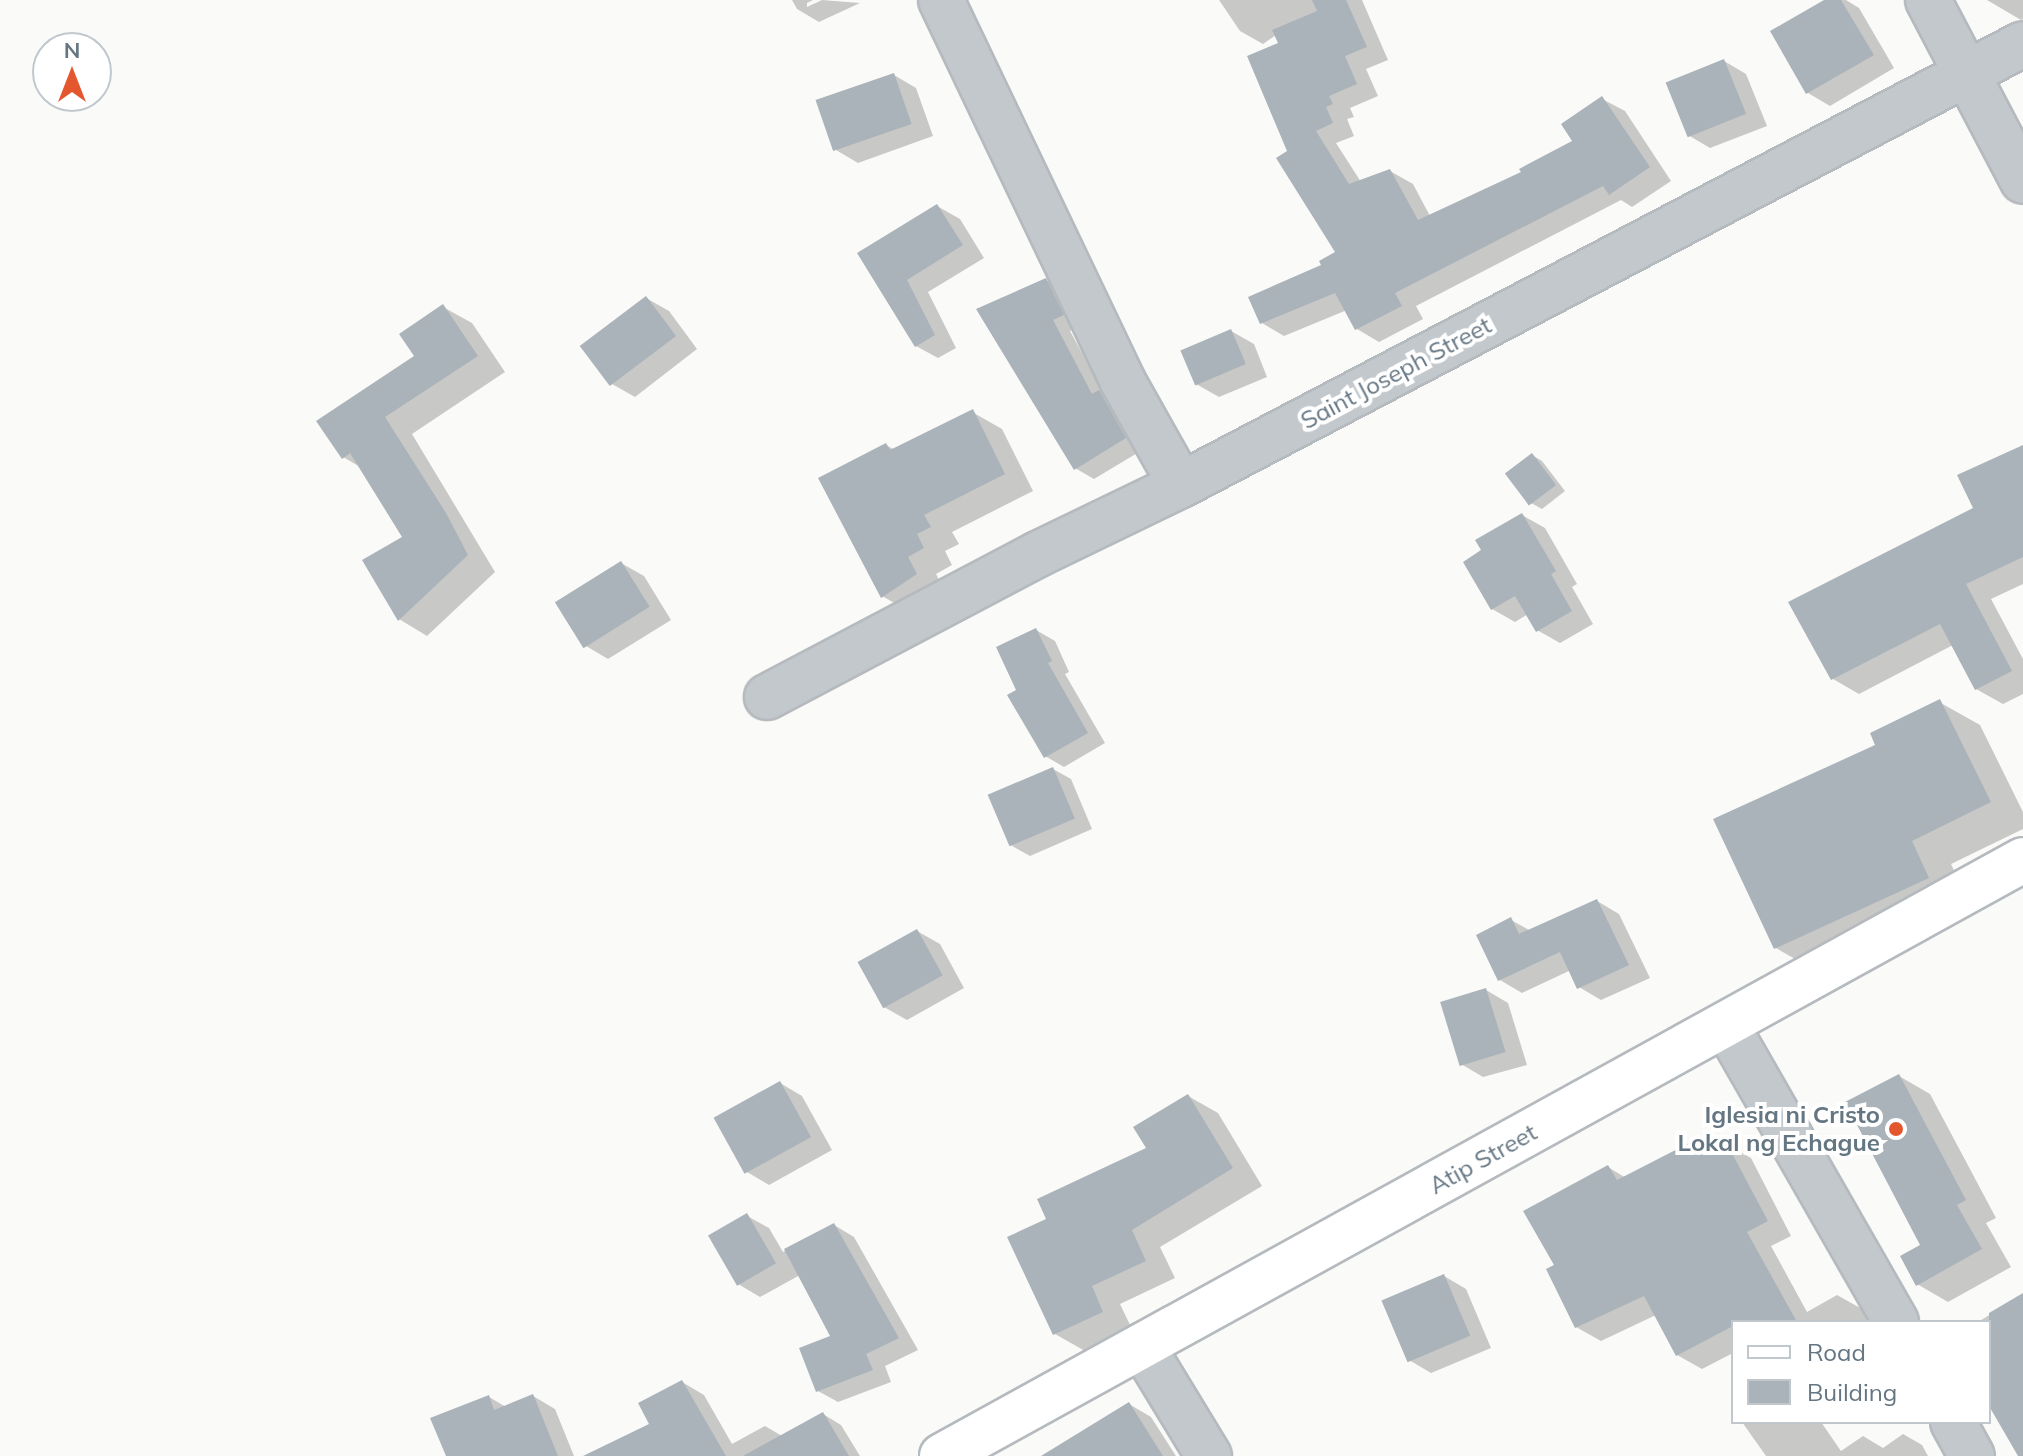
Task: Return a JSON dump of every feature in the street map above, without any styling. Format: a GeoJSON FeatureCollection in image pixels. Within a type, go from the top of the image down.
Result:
{"type":"FeatureCollection","features":[{"type":"Feature","properties":{"kind":"main road","name":"Atip Street"},"geometry":{"type":"LineString","coordinates":[[942,1456],[2023,860]]}},
{"type":"Feature","properties":{"kind":"street"},"geometry":{"type":"LineString","coordinates":[[941,0],[1122,380],[1181,485]]}},
{"type":"Feature","properties":{"kind":"street"},"geometry":{"type":"LineString","coordinates":[[1928,0],[2023,181]]}},
{"type":"Feature","properties":{"kind":"street","name":"Saint Joseph Street"},"geometry":{"type":"LineString","coordinates":[[767,697],[1038,554],[1181,485],[2023,44]]}},
{"type":"Feature","properties":{"kind":"street"},"geometry":{"type":"LineString","coordinates":[[1726,1025],[1895,1320]]}},
{"type":"Feature","properties":{"kind":"street"},"geometry":{"type":"LineString","coordinates":[[1142,1346],[1209,1456]]}},
{"type":"Feature","properties":{"kind":"street"},"geometry":{"type":"LineString","coordinates":[[1954,1424],[1972,1456]]}},
{"type":"Feature","properties":{"kind":"building"},"geometry":{"type":"Polygon","coordinates":[[[1312,0],[1346,0],[1367,47],[1345,56],[1357,84],[1329,96],[1333,104],[1326,107],[1333,123],[1316,131],[1349,184],[1390,169],[1418,220],[1521,172],[1519,169],[1572,141],[1561,124],[1602,96],[1650,167],[1609,195],[1603,186],[1395,293],[1402,306],[1355,330],[1335,293],[1260,324],[1248,297],[1321,265],[1319,261],[1335,252],[1276,158],[1287,151],[1247,56],[1278,43],[1272,30],[1317,11],[1312,0]]]}},
{"type":"Feature","properties":{"kind":"building"},"geometry":{"type":"Polygon","coordinates":[[[1824,0],[1841,0],[1874,55],[1806,94],[1770,31],[1824,0]]]}},
{"type":"Feature","properties":{"kind":"building"},"geometry":{"type":"Polygon","coordinates":[[[1724,59],[1746,114],[1688,137],[1666,83],[1724,59]]]}},
{"type":"Feature","properties":{"kind":"building"},"geometry":{"type":"Polygon","coordinates":[[[894,73],[912,124],[833,151],[816,100],[894,73]]]}},
{"type":"Feature","properties":{"kind":"building"},"geometry":{"type":"Polygon","coordinates":[[[937,204],[963,245],[907,280],[935,335],[915,347],[857,253],[937,204]]]}},
{"type":"Feature","properties":{"kind":"building"},"geometry":{"type":"Polygon","coordinates":[[[1046,278],[1064,315],[1053,320],[1092,394],[1099,390],[1126,438],[1074,470],[976,309],[1046,278]]]}},
{"type":"Feature","properties":{"kind":"building"},"geometry":{"type":"Polygon","coordinates":[[[646,296],[676,336],[610,386],[580,346],[646,296]]]}},
{"type":"Feature","properties":{"kind":"building"},"geometry":{"type":"Polygon","coordinates":[[[443,304],[478,356],[385,417],[446,513],[468,555],[398,621],[362,560],[402,537],[350,453],[342,459],[316,421],[414,356],[399,334],[443,304]]]}},
{"type":"Feature","properties":{"kind":"building"},"geometry":{"type":"Polygon","coordinates":[[[1231,329],[1246,364],[1195,385],[1180,350],[1231,329]]]}},
{"type":"Feature","properties":{"kind":"building"},"geometry":{"type":"Polygon","coordinates":[[[973,409],[1005,474],[924,515],[931,527],[917,534],[924,548],[908,557],[917,574],[881,598],[818,478],[886,443],[890,450],[973,409]]]}},
{"type":"Feature","properties":{"kind":"building"},"geometry":{"type":"Polygon","coordinates":[[[2023,445],[2023,557],[1966,584],[2012,671],[1975,690],[1940,624],[1831,680],[1788,602],[1973,508],[1957,475],[2023,445]]]}},
{"type":"Feature","properties":{"kind":"building"},"geometry":{"type":"Polygon","coordinates":[[[1532,453],[1556,485],[1529,505],[1505,473],[1532,453]]]}},
{"type":"Feature","properties":{"kind":"building"},"geometry":{"type":"Polygon","coordinates":[[[1522,513],[1556,571],[1551,574],[1572,611],[1536,632],[1515,596],[1491,610],[1463,562],[1481,550],[1475,540],[1522,513]]]}},
{"type":"Feature","properties":{"kind":"building"},"geometry":{"type":"Polygon","coordinates":[[[621,561],[650,607],[583,648],[555,602],[621,561]]]}},
{"type":"Feature","properties":{"kind":"building"},"geometry":{"type":"Polygon","coordinates":[[[1036,628],[1052,661],[1048,663],[1088,733],[1044,758],[1007,695],[1016,690],[996,647],[1036,628]]]}},
{"type":"Feature","properties":{"kind":"building"},"geometry":{"type":"Polygon","coordinates":[[[1940,699],[1991,802],[1912,841],[1929,878],[1774,949],[1713,819],[1875,745],[1870,733],[1940,699]]]}},
{"type":"Feature","properties":{"kind":"building"},"geometry":{"type":"Polygon","coordinates":[[[1053,767],[1075,819],[1010,846],[988,795],[1053,767]]]}},
{"type":"Feature","properties":{"kind":"building"},"geometry":{"type":"Polygon","coordinates":[[[1597,899],[1629,965],[1577,989],[1560,952],[1498,981],[1476,935],[1511,917],[1519,934],[1597,899]]]}},
{"type":"Feature","properties":{"kind":"building"},"geometry":{"type":"Polygon","coordinates":[[[917,929],[943,975],[883,1008],[858,962],[917,929]]]}},
{"type":"Feature","properties":{"kind":"building"},"geometry":{"type":"Polygon","coordinates":[[[1486,988],[1506,1052],[1460,1066],[1440,1002],[1486,988]]]}},
{"type":"Feature","properties":{"kind":"building"},"geometry":{"type":"Polygon","coordinates":[[[1899,1074],[1966,1200],[1957,1205],[1982,1249],[1916,1286],[1900,1256],[1920,1245],[1845,1102],[1899,1074]]]}},
{"type":"Feature","properties":{"kind":"building"},"geometry":{"type":"Polygon","coordinates":[[[780,1081],[811,1137],[745,1174],[714,1118],[780,1081]]]}},
{"type":"Feature","properties":{"kind":"building"},"geometry":{"type":"Polygon","coordinates":[[[1188,1094],[1233,1168],[1132,1230],[1146,1261],[1092,1286],[1103,1312],[1053,1335],[1007,1237],[1046,1219],[1037,1199],[1146,1148],[1133,1127],[1188,1094]]]}},
{"type":"Feature","properties":{"kind":"building"},"geometry":{"type":"Polygon","coordinates":[[[1697,1139],[1704,1153],[1726,1142],[1768,1221],[1747,1232],[1796,1320],[1731,1320],[1731,1327],[1676,1356],[1644,1296],[1575,1328],[1546,1269],[1554,1265],[1523,1211],[1608,1165],[1617,1180],[1697,1139]]]}},
{"type":"Feature","properties":{"kind":"building"},"geometry":{"type":"Polygon","coordinates":[[[747,1213],[776,1263],[737,1286],[708,1236],[747,1213]]]}},
{"type":"Feature","properties":{"kind":"building"},"geometry":{"type":"Polygon","coordinates":[[[834,1223],[899,1338],[866,1354],[873,1370],[816,1392],[799,1348],[830,1336],[784,1249],[834,1223]]]}},
{"type":"Feature","properties":{"kind":"building"},"geometry":{"type":"Polygon","coordinates":[[[1444,1274],[1470,1336],[1408,1362],[1381,1301],[1444,1274]]]}},
{"type":"Feature","properties":{"kind":"building"},"geometry":{"type":"Polygon","coordinates":[[[2023,1293],[2023,1456],[2018,1456],[1991,1409],[1989,1313],[2023,1293]]]}},
{"type":"Feature","properties":{"kind":"building"},"geometry":{"type":"Polygon","coordinates":[[[682,1380],[726,1456],[583,1456],[649,1424],[638,1403],[682,1380]]]}},
{"type":"Feature","properties":{"kind":"building"},"geometry":{"type":"Polygon","coordinates":[[[533,1394],[558,1456],[446,1456],[430,1418],[489,1395],[494,1410],[533,1394]]]}},
{"type":"Feature","properties":{"kind":"building"},"geometry":{"type":"Polygon","coordinates":[[[1129,1402],[1163,1456],[1041,1456],[1129,1402]]]}},
{"type":"Feature","properties":{"kind":"building"},"geometry":{"type":"Polygon","coordinates":[[[823,1412],[849,1456],[743,1456],[823,1412]]]}},
{"type":"Feature","properties":{"kind":"place","name":"Iglesia ni Cristo Lokal ng Echague"},"geometry":{"type":"Point","coordinates":[1896,1129]}}]}
